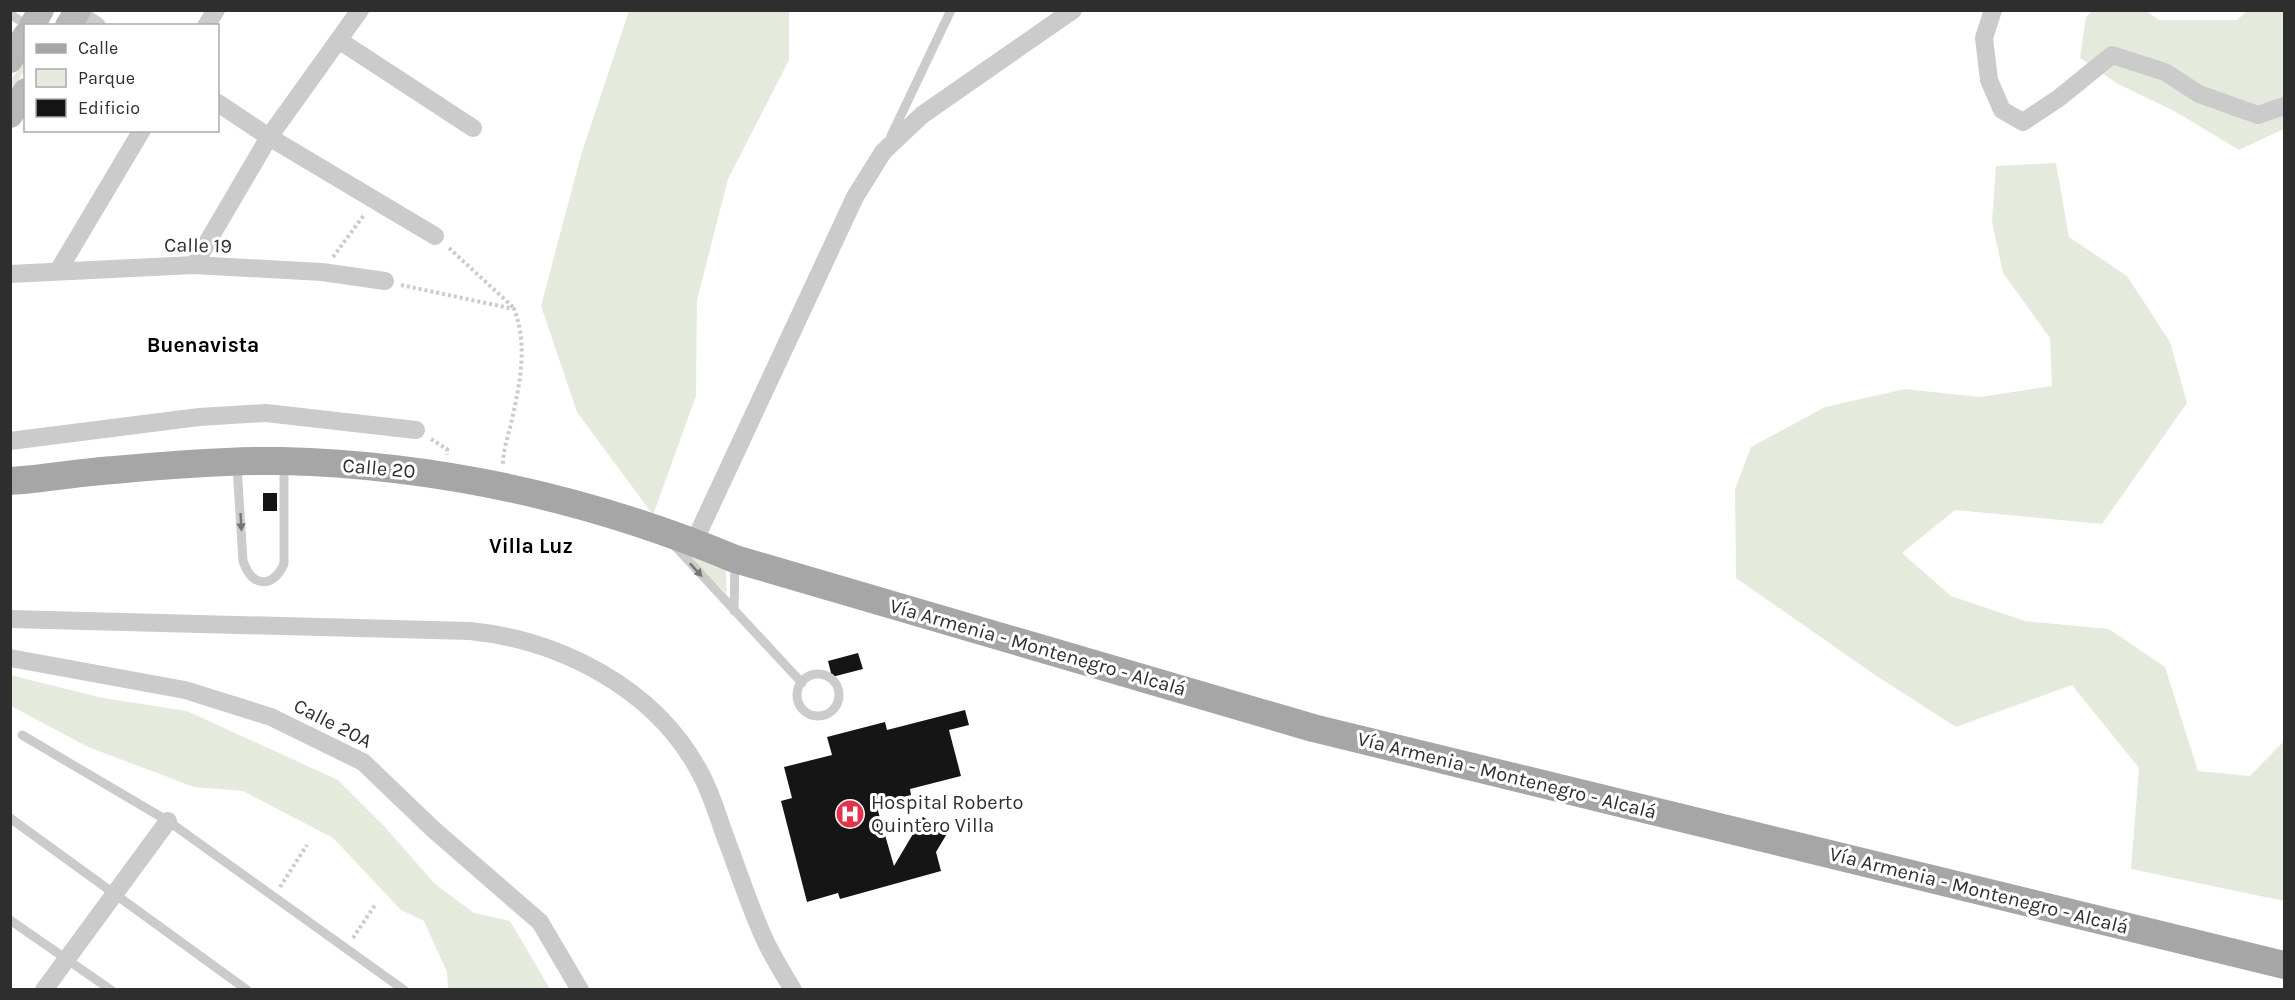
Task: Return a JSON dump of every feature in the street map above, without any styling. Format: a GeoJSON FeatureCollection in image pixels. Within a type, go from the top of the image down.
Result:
{"type":"FeatureCollection","features":[{"type":"Feature","properties":{"kind":"main road"},"geometry":{"type":"LineString","coordinates":[[31,24],[41,10]]}},
{"type":"Feature","properties":{"kind":"main road"},"geometry":{"type":"LineString","coordinates":[[10,60],[24,38]]}},
{"type":"Feature","properties":{"kind":"main road"},"geometry":{"type":"LineString","coordinates":[[10,115],[24,95]]}},
{"type":"Feature","properties":{"kind":"main road","name":"Calle 20"},"geometry":{"type":"LineString","coordinates":[[10,481],[114,470],[284,462],[369,466],[504,486],[582,505],[658,529],[735,559]]}},
{"type":"Feature","properties":{"kind":"main road","name":"Vía Armenia - Montenegro - Alcalá"},"geometry":{"type":"LineString","coordinates":[[735,559],[1313,728],[2284,965]]}},
{"type":"Feature","properties":{"kind":"street"},"geometry":{"type":"LineString","coordinates":[[207,24],[216,10]]}},
{"type":"Feature","properties":{"kind":"street"},"geometry":{"type":"LineString","coordinates":[[194,266],[269,137],[360,10]]}},
{"type":"Feature","properties":{"kind":"street"},"geometry":{"type":"LineString","coordinates":[[694,542],[855,197],[883,152],[922,115],[1073,10]]}},
{"type":"Feature","properties":{"kind":"street"},"geometry":{"type":"LineString","coordinates":[[1993,10],[1984,38],[1989,80],[2002,110],[2023,122],[2059,98],[2112,55],[2165,72],[2199,94],[2258,115],[2284,106]]}},
{"type":"Feature","properties":{"kind":"street"},"geometry":{"type":"LineString","coordinates":[[340,41],[473,128]]}},
{"type":"Feature","properties":{"kind":"street"},"geometry":{"type":"LineString","coordinates":[[219,104],[269,137],[435,236]]}},
{"type":"Feature","properties":{"kind":"street"},"geometry":{"type":"LineString","coordinates":[[58,271],[141,132]]}},
{"type":"Feature","properties":{"kind":"street","name":"Calle 19"},"geometry":{"type":"LineString","coordinates":[[10,274],[194,266],[322,272],[385,281]]}},
{"type":"Feature","properties":{"kind":"street"},"geometry":{"type":"LineString","coordinates":[[10,441],[232,414],[266,413],[416,430]]}},
{"type":"Feature","properties":{"kind":"street"},"geometry":{"type":"LineString","coordinates":[[10,619],[470,631],[500,634],[574,658],[594,667],[660,719],[699,770],[764,938],[793,990]]}},
{"type":"Feature","properties":{"kind":"street","name":"Calle 20A"},"geometry":{"type":"LineString","coordinates":[[10,657],[184,690],[271,717],[363,762],[540,922],[580,990]]}},
{"type":"Feature","properties":{"kind":"street"},"geometry":{"type":"LineString","coordinates":[[44,990],[168,821]]}},
{"type":"Feature","properties":{"kind":"lane"},"geometry":{"type":"LineString","coordinates":[[883,152],[951,10]]}},
{"type":"Feature","properties":{"kind":"lane"},"geometry":{"type":"LineString","coordinates":[[10,14],[27,24]]}},
{"type":"Feature","properties":{"kind":"lane"},"geometry":{"type":"LineString","coordinates":[[237,464],[243,561],[247,574],[257,581],[269,581],[279,576],[284,564],[284,462]]}},
{"type":"Feature","properties":{"kind":"lane"},"geometry":{"type":"LineString","coordinates":[[658,529],[802,683]]}},
{"type":"Feature","properties":{"kind":"lane"},"geometry":{"type":"LineString","coordinates":[[734,611],[735,559]]}},
{"type":"Feature","properties":{"kind":"lane"},"geometry":{"type":"LineString","coordinates":[[812,675],[829,677],[838,690],[837,705],[825,715],[810,715],[799,703],[797,694],[802,683],[812,675]]}},
{"type":"Feature","properties":{"kind":"lane"},"geometry":{"type":"LineString","coordinates":[[22,735],[168,821],[404,990]]}},
{"type":"Feature","properties":{"kind":"lane"},"geometry":{"type":"LineString","coordinates":[[10,818],[247,990]]}},
{"type":"Feature","properties":{"kind":"lane"},"geometry":{"type":"LineString","coordinates":[[10,920],[111,990]]}},
{"type":"Feature","properties":{"kind":"path"},"geometry":{"type":"LineString","coordinates":[[322,272],[376,199]]}},
{"type":"Feature","properties":{"kind":"path"},"geometry":{"type":"LineString","coordinates":[[435,236],[514,309],[522,329],[523,345],[518,393],[503,460],[504,486]]}},
{"type":"Feature","properties":{"kind":"path"},"geometry":{"type":"LineString","coordinates":[[385,281],[514,309]]}},
{"type":"Feature","properties":{"kind":"path"},"geometry":{"type":"LineString","coordinates":[[274,895],[307,845]]}},
{"type":"Feature","properties":{"kind":"path"},"geometry":{"type":"LineString","coordinates":[[346,949],[375,905]]}},
{"type":"Feature","properties":{"kind":"green space"},"geometry":{"type":"Polygon","coordinates":[[[629,11],[789,11],[789,60],[728,179],[697,300],[696,396],[653,515],[577,412],[541,306],[581,155],[629,11]]]}},
{"type":"Feature","properties":{"kind":"green space"},"geometry":{"type":"Polygon","coordinates":[[[2092,11],[2146,11],[2159,20],[2237,20],[2247,11],[2284,11],[2284,129],[2239,150],[2176,112],[2118,84],[2080,58],[2086,17],[2092,11]]]}},
{"type":"Feature","properties":{"kind":"green space"},"geometry":{"type":"Polygon","coordinates":[[[24,60],[24,71],[11,93],[11,81],[24,60]]]}},
{"type":"Feature","properties":{"kind":"green space"},"geometry":{"type":"Polygon","coordinates":[[[2056,163],[2069,237],[2127,276],[2170,342],[2187,403],[2102,524],[1955,510],[1902,553],[1951,596],[2025,621],[2109,629],[2165,667],[2198,771],[2250,776],[2284,741],[2284,901],[2131,869],[2139,768],[2072,685],[1956,727],[1875,675],[1736,578],[1735,489],[1751,447],[1825,407],[1905,389],[1980,397],[2052,386],[2050,338],[2003,273],[1992,222],[1996,166],[2056,163]]]}},
{"type":"Feature","properties":{"kind":"green space"},"geometry":{"type":"Polygon","coordinates":[[[685,553],[725,562],[727,594],[685,553]]]}},
{"type":"Feature","properties":{"kind":"green space"},"geometry":{"type":"Polygon","coordinates":[[[10,675],[103,698],[187,711],[338,780],[385,827],[435,884],[474,913],[510,921],[550,989],[448,989],[447,972],[424,921],[401,910],[333,838],[243,791],[194,787],[88,747],[11,706],[10,675]]]}},
{"type":"Feature","properties":{"kind":"building"},"geometry":{"type":"Polygon","coordinates":[[[263,493],[277,493],[277,511],[263,511],[263,493]]]}},
{"type":"Feature","properties":{"kind":"building"},"geometry":{"type":"Polygon","coordinates":[[[858,653],[863,669],[832,677],[828,661],[858,653]]]}},
{"type":"Feature","properties":{"kind":"building"},"geometry":{"type":"Polygon","coordinates":[[[965,710],[969,725],[949,730],[961,776],[910,789],[911,795],[876,804],[894,866],[923,817],[948,832],[936,852],[941,871],[840,899],[838,893],[807,902],[781,801],[792,798],[784,767],[832,755],[827,737],[885,722],[887,730],[965,710]]]}},
{"type":"Feature","properties":{"kind":"place","name":"Hospital Roberto Quintero Villa"},"geometry":{"type":"Point","coordinates":[850,814]}},
{"type":"Feature","properties":{"kind":"district","name":"Buenavista"},"geometry":{"type":"Point","coordinates":[203,345]}},
{"type":"Feature","properties":{"kind":"district","name":"Villa Luz"},"geometry":{"type":"Point","coordinates":[531,546]}}]}
